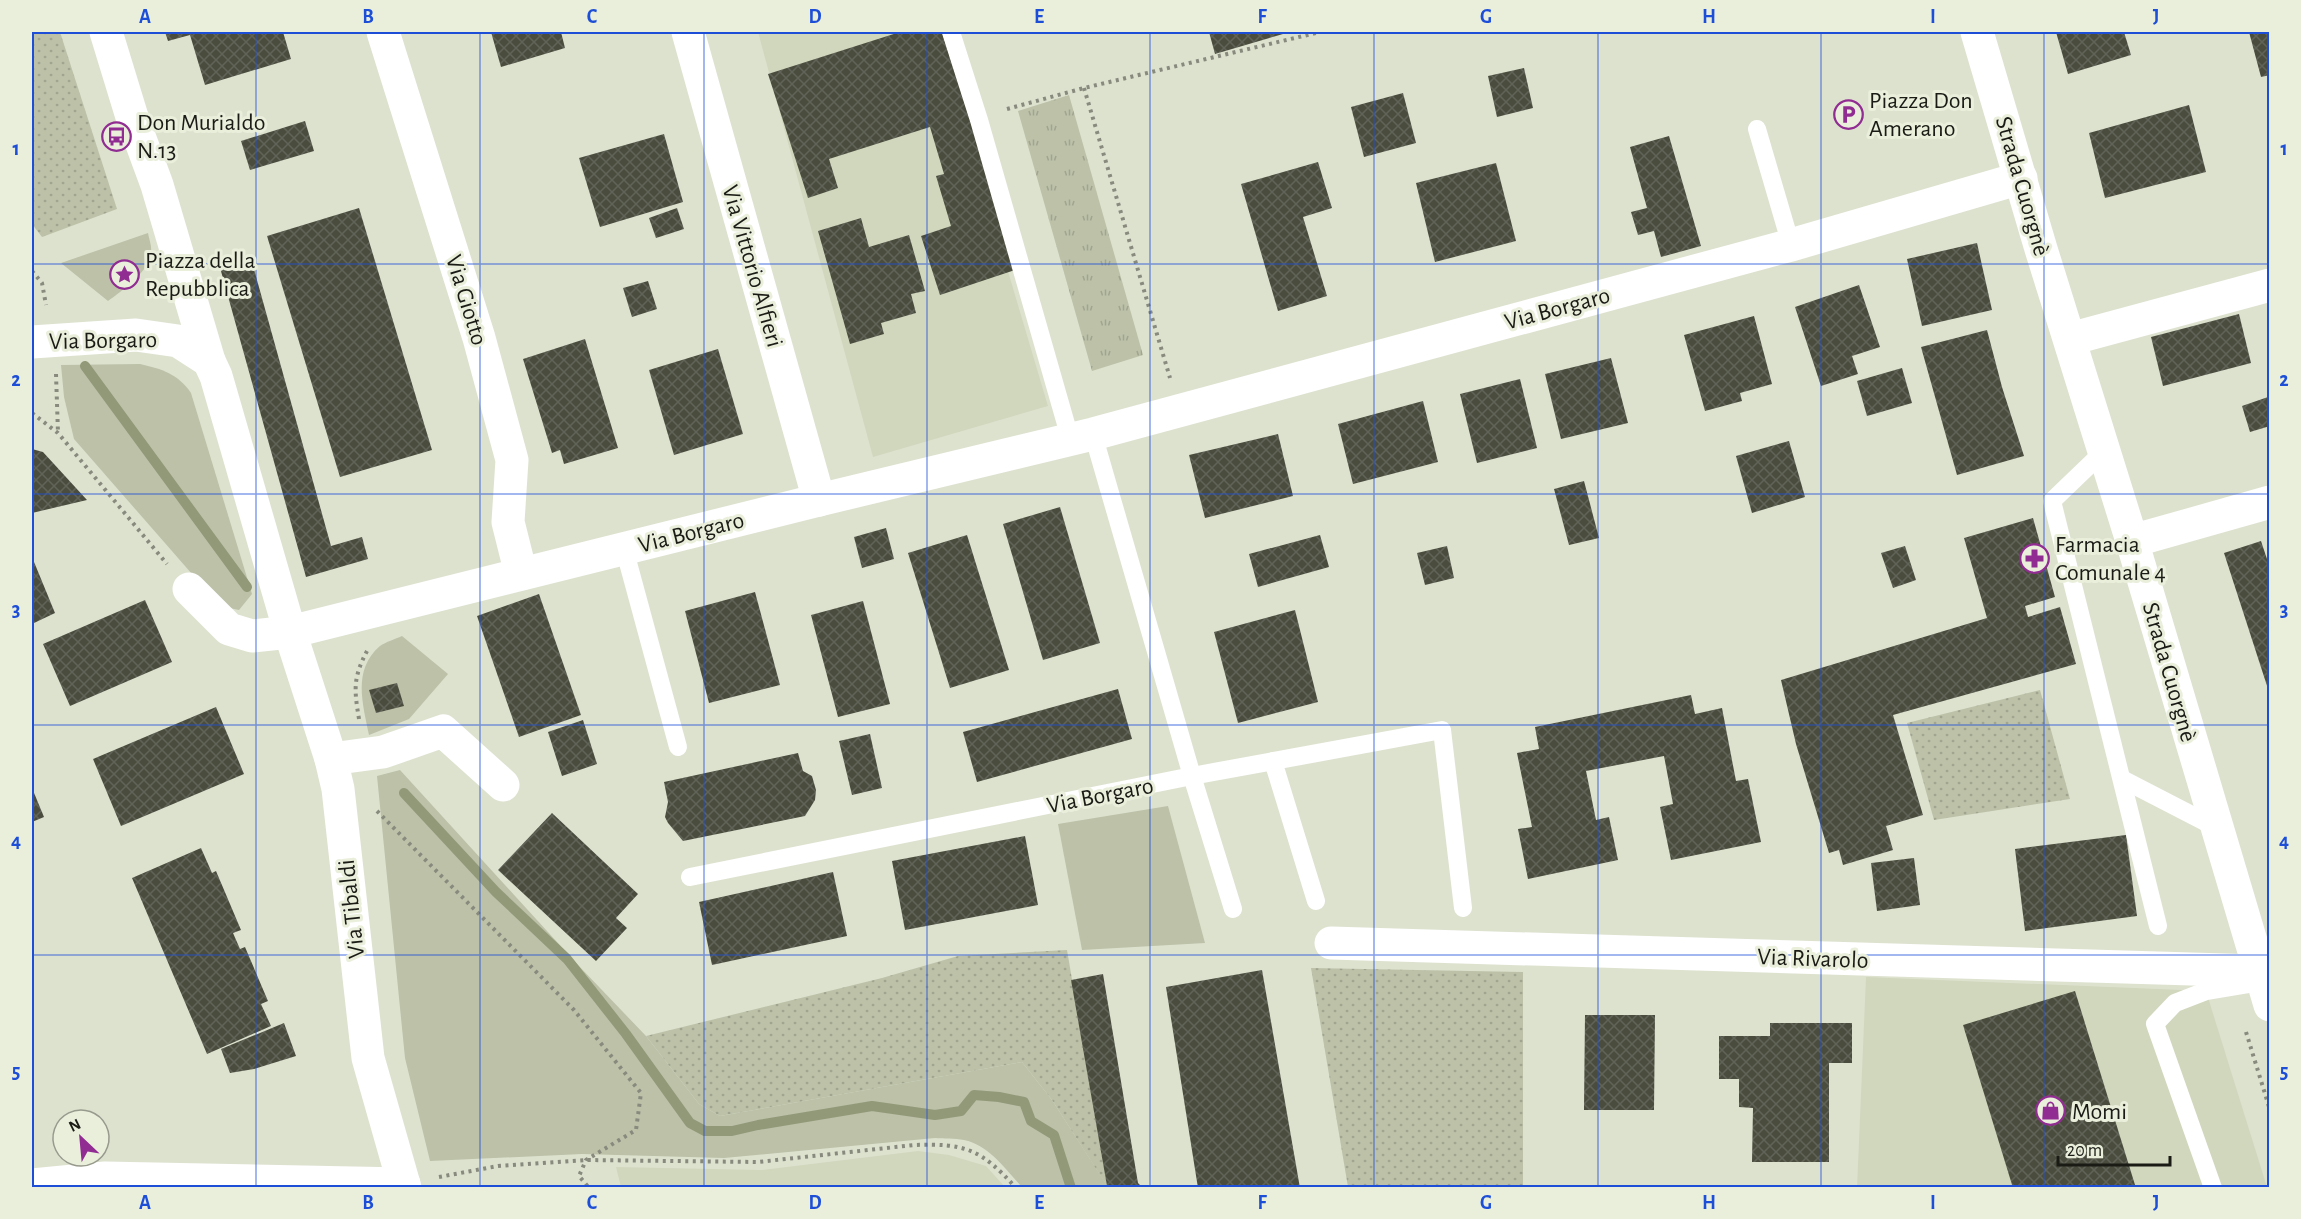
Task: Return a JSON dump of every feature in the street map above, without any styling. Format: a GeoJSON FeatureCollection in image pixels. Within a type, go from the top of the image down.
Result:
{"type":"FeatureCollection","features":[{"type":"Feature","properties":{"kind":"street"},"geometry":{"type":"LineString","coordinates":[[106,32],[132,117],[157,185],[209,361],[216,376],[290,632]]}},
{"type":"Feature","properties":{"kind":"street","name":"Via Giotto"},"geometry":{"type":"LineString","coordinates":[[383,32],[475,327],[512,460],[508,522],[521,574]]}},
{"type":"Feature","properties":{"kind":"street","name":"Via Vittorio Alfieri"},"geometry":{"type":"LineString","coordinates":[[688,32],[819,500]]}},
{"type":"Feature","properties":{"kind":"street","name":"Strada Cuorgnè"},"geometry":{"type":"LineString","coordinates":[[1977,32],[2041,249],[2132,541],[2215,827],[2265,981]]}},
{"type":"Feature","properties":{"kind":"street","name":"Via Borgaro"},"geometry":{"type":"LineString","coordinates":[[189,590],[229,629],[252,636],[290,632],[1081,436],[1791,245],[2021,178]]}},
{"type":"Feature","properties":{"kind":"street"},"geometry":{"type":"LineString","coordinates":[[2070,339],[2270,285]]}},
{"type":"Feature","properties":{"kind":"street","name":"Via Borgaro"},"geometry":{"type":"LineString","coordinates":[[32,342],[136,335],[178,341],[209,361]]}},
{"type":"Feature","properties":{"kind":"street"},"geometry":{"type":"LineString","coordinates":[[2132,541],[2270,502]]}},
{"type":"Feature","properties":{"kind":"street","name":"Via Tibaldi"},"geometry":{"type":"LineString","coordinates":[[290,632],[331,759],[338,789],[368,1058],[404,1186]]}},
{"type":"Feature","properties":{"kind":"street"},"geometry":{"type":"LineString","coordinates":[[331,759],[383,752],[443,731],[503,785]]}},
{"type":"Feature","properties":{"kind":"street","name":"Via Rivarolo"},"geometry":{"type":"LineString","coordinates":[[1331,943],[2265,981]]}},
{"type":"Feature","properties":{"kind":"street"},"geometry":{"type":"LineString","coordinates":[[32,1185],[105,1178],[404,1186]]}},
{"type":"Feature","properties":{"kind":"lane"},"geometry":{"type":"LineString","coordinates":[[951,32],[1233,909]]}},
{"type":"Feature","properties":{"kind":"lane"},"geometry":{"type":"LineString","coordinates":[[1757,129],[1791,245]]}},
{"type":"Feature","properties":{"kind":"lane"},"geometry":{"type":"LineString","coordinates":[[2103,452],[2052,501],[2158,926]]}},
{"type":"Feature","properties":{"kind":"lane"},"geometry":{"type":"LineString","coordinates":[[624,548],[678,747]]}},
{"type":"Feature","properties":{"kind":"lane","name":"Via Borgaro"},"geometry":{"type":"LineString","coordinates":[[690,877],[1192,776],[1442,730],[1463,908]]}},
{"type":"Feature","properties":{"kind":"lane"},"geometry":{"type":"LineString","coordinates":[[1273,761],[1316,901]]}},
{"type":"Feature","properties":{"kind":"lane"},"geometry":{"type":"LineString","coordinates":[[2122,779],[2215,827]]}},
{"type":"Feature","properties":{"kind":"lane"},"geometry":{"type":"LineString","coordinates":[[2212,1188],[2156,1024],[2175,1004],[2206,991],[2265,981]]}},
{"type":"Feature","properties":{"kind":"path"},"geometry":{"type":"LineString","coordinates":[[1007,109],[1084,88],[1320,32]]}},
{"type":"Feature","properties":{"kind":"path"},"geometry":{"type":"LineString","coordinates":[[1084,88],[1180,409]]}},
{"type":"Feature","properties":{"kind":"path"},"geometry":{"type":"LineString","coordinates":[[32,271],[42,283]]}},
{"type":"Feature","properties":{"kind":"path"},"geometry":{"type":"LineString","coordinates":[[32,413],[58,434],[189,590]]}},
{"type":"Feature","properties":{"kind":"path"},"geometry":{"type":"LineString","coordinates":[[373,807],[574,1010],[641,1093],[636,1130],[586,1160],[579,1176],[589,1188]]}},
{"type":"Feature","properties":{"kind":"path"},"geometry":{"type":"LineString","coordinates":[[404,1186],[498,1166],[586,1160],[759,1162],[938,1144],[971,1150],[995,1165],[1016,1188]]}},
{"type":"Feature","properties":{"kind":"shaded area"},"geometry":{"type":"Polygon","coordinates":[[[758,32],[937,32],[1048,406],[873,457],[758,32]]]}},
{"type":"Feature","properties":{"kind":"shaded area"},"geometry":{"type":"Polygon","coordinates":[[[1866,977],[2206,991],[2267,1187],[1857,1188],[1866,977]]]}},
{"type":"Feature","properties":{"kind":"shaded area"},"geometry":{"type":"Polygon","coordinates":[[[918,1151],[949,1155],[986,1166],[1005,1187],[621,1187],[616,1167],[761,1170],[918,1151]]]}},
{"type":"Feature","properties":{"kind":"green space"},"geometry":{"type":"Polygon","coordinates":[[[32,32],[60,32],[117,209],[42,237],[32,224],[32,32]]]}},
{"type":"Feature","properties":{"kind":"green space"},"geometry":{"type":"Polygon","coordinates":[[[1069,95],[1143,355],[1092,371],[1018,111],[1069,95]]]}},
{"type":"Feature","properties":{"kind":"green space"},"geometry":{"type":"Polygon","coordinates":[[[148,233],[151,250],[146,266],[135,280],[108,301],[61,263],[148,233]]]}},
{"type":"Feature","properties":{"kind":"green space"},"geometry":{"type":"Polygon","coordinates":[[[140,364],[169,373],[181,381],[191,393],[252,594],[239,610],[220,606],[74,439],[64,397],[61,365],[140,364]]]}},
{"type":"Feature","properties":{"kind":"green space"},"geometry":{"type":"Polygon","coordinates":[[[402,636],[448,674],[409,719],[369,735],[362,700],[366,666],[371,655],[380,646],[402,636]]]}},
{"type":"Feature","properties":{"kind":"green space"},"geometry":{"type":"Polygon","coordinates":[[[2040,690],[2070,799],[1934,820],[1907,723],[2040,690]]]}},
{"type":"Feature","properties":{"kind":"green space"},"geometry":{"type":"Polygon","coordinates":[[[400,770],[646,1036],[699,1104],[720,1116],[1022,1062],[1052,1100],[1108,1187],[1022,1187],[989,1152],[981,1147],[964,1140],[935,1138],[724,1158],[582,1154],[430,1161],[405,1058],[377,776],[400,770]]]}},
{"type":"Feature","properties":{"kind":"green space"},"geometry":{"type":"Polygon","coordinates":[[[1168,806],[1205,943],[1082,950],[1058,824],[1168,806]]]}},
{"type":"Feature","properties":{"kind":"green space"},"geometry":{"type":"Polygon","coordinates":[[[1067,950],[1107,1186],[1052,1100],[1022,1062],[720,1116],[699,1104],[646,1036],[882,978],[958,956],[1067,950]]]}},
{"type":"Feature","properties":{"kind":"green space"},"geometry":{"type":"Polygon","coordinates":[[[1311,968],[1523,972],[1523,1187],[1348,1187],[1311,968]]]}},
{"type":"Feature","properties":{"kind":"building"},"geometry":{"type":"Polygon","coordinates":[[[165,32],[283,32],[291,59],[205,85],[190,35],[168,41],[165,32]]]}},
{"type":"Feature","properties":{"kind":"building"},"geometry":{"type":"Polygon","coordinates":[[[491,32],[561,32],[565,48],[501,67],[491,32]]]}},
{"type":"Feature","properties":{"kind":"building"},"geometry":{"type":"Polygon","coordinates":[[[900,32],[942,32],[1018,269],[940,295],[921,236],[951,226],[936,176],[944,174],[930,127],[829,159],[838,188],[808,198],[768,74],[900,32]]]}},
{"type":"Feature","properties":{"kind":"building"},"geometry":{"type":"Polygon","coordinates":[[[1209,32],[1290,32],[1215,54],[1209,32]]]}},
{"type":"Feature","properties":{"kind":"building"},"geometry":{"type":"Polygon","coordinates":[[[2056,32],[2124,32],[2131,55],[2068,74],[2056,32]]]}},
{"type":"Feature","properties":{"kind":"building"},"geometry":{"type":"Polygon","coordinates":[[[2249,32],[2270,32],[2270,75],[2261,77],[2249,32]]]}},
{"type":"Feature","properties":{"kind":"building"},"geometry":{"type":"Polygon","coordinates":[[[1524,68],[1533,108],[1497,117],[1488,76],[1524,68]]]}},
{"type":"Feature","properties":{"kind":"building"},"geometry":{"type":"Polygon","coordinates":[[[1403,93],[1416,143],[1364,157],[1351,107],[1403,93]]]}},
{"type":"Feature","properties":{"kind":"building"},"geometry":{"type":"Polygon","coordinates":[[[2189,105],[2206,172],[2105,198],[2089,133],[2189,105]]]}},
{"type":"Feature","properties":{"kind":"building"},"geometry":{"type":"Polygon","coordinates":[[[305,121],[314,151],[250,170],[241,141],[305,121]]]}},
{"type":"Feature","properties":{"kind":"building"},"geometry":{"type":"Polygon","coordinates":[[[664,134],[683,202],[600,227],[579,158],[664,134]]]}},
{"type":"Feature","properties":{"kind":"building"},"geometry":{"type":"Polygon","coordinates":[[[1669,136],[1701,246],[1661,257],[1654,231],[1638,235],[1631,212],[1647,208],[1630,147],[1669,136]]]}},
{"type":"Feature","properties":{"kind":"building"},"geometry":{"type":"Polygon","coordinates":[[[1318,162],[1332,208],[1303,217],[1327,296],[1278,311],[1241,184],[1318,162]]]}},
{"type":"Feature","properties":{"kind":"building"},"geometry":{"type":"Polygon","coordinates":[[[1496,163],[1516,241],[1435,262],[1416,183],[1496,163]]]}},
{"type":"Feature","properties":{"kind":"building"},"geometry":{"type":"Polygon","coordinates":[[[359,208],[432,450],[340,477],[267,236],[359,208]]]}},
{"type":"Feature","properties":{"kind":"building"},"geometry":{"type":"Polygon","coordinates":[[[677,208],[684,229],[656,238],[649,218],[677,208]]]}},
{"type":"Feature","properties":{"kind":"building"},"geometry":{"type":"Polygon","coordinates":[[[861,218],[869,247],[909,235],[925,291],[911,294],[916,313],[881,323],[884,334],[850,344],[818,231],[861,218]]]}},
{"type":"Feature","properties":{"kind":"building"},"geometry":{"type":"Polygon","coordinates":[[[1977,243],[1992,310],[1922,326],[1907,259],[1977,243]]]}},
{"type":"Feature","properties":{"kind":"building"},"geometry":{"type":"Polygon","coordinates":[[[250,255],[331,546],[362,537],[368,559],[306,577],[219,264],[250,255]]]}},
{"type":"Feature","properties":{"kind":"building"},"geometry":{"type":"Polygon","coordinates":[[[648,281],[657,309],[632,317],[623,288],[648,281]]]}},
{"type":"Feature","properties":{"kind":"building"},"geometry":{"type":"Polygon","coordinates":[[[1859,285],[1880,347],[1852,356],[1858,374],[1821,386],[1795,307],[1859,285]]]}},
{"type":"Feature","properties":{"kind":"building"},"geometry":{"type":"Polygon","coordinates":[[[2239,314],[2251,363],[2163,386],[2151,337],[2239,314]]]}},
{"type":"Feature","properties":{"kind":"building"},"geometry":{"type":"Polygon","coordinates":[[[1754,316],[1772,384],[1740,393],[1742,401],[1705,411],[1684,335],[1754,316]]]}},
{"type":"Feature","properties":{"kind":"building"},"geometry":{"type":"Polygon","coordinates":[[[1987,330],[2024,456],[1957,475],[1921,347],[1987,330]]]}},
{"type":"Feature","properties":{"kind":"building"},"geometry":{"type":"Polygon","coordinates":[[[585,339],[618,448],[564,464],[560,450],[552,453],[523,359],[585,339]]]}},
{"type":"Feature","properties":{"kind":"building"},"geometry":{"type":"Polygon","coordinates":[[[718,349],[743,434],[674,455],[649,370],[718,349]]]}},
{"type":"Feature","properties":{"kind":"building"},"geometry":{"type":"Polygon","coordinates":[[[1611,358],[1628,423],[1561,439],[1545,374],[1611,358]]]}},
{"type":"Feature","properties":{"kind":"building"},"geometry":{"type":"Polygon","coordinates":[[[1902,368],[1912,403],[1867,416],[1857,381],[1902,368]]]}},
{"type":"Feature","properties":{"kind":"building"},"geometry":{"type":"Polygon","coordinates":[[[1520,379],[1537,448],[1477,463],[1460,394],[1520,379]]]}},
{"type":"Feature","properties":{"kind":"building"},"geometry":{"type":"Polygon","coordinates":[[[2268,397],[2270,426],[2250,432],[2242,406],[2268,397]]]}},
{"type":"Feature","properties":{"kind":"building"},"geometry":{"type":"Polygon","coordinates":[[[1423,401],[1438,462],[1353,484],[1338,424],[1423,401]]]}},
{"type":"Feature","properties":{"kind":"building"},"geometry":{"type":"Polygon","coordinates":[[[1278,434],[1293,496],[1205,518],[1189,455],[1278,434]]]}},
{"type":"Feature","properties":{"kind":"building"},"geometry":{"type":"Polygon","coordinates":[[[1789,441],[1805,497],[1752,513],[1736,456],[1789,441]]]}},
{"type":"Feature","properties":{"kind":"building"},"geometry":{"type":"Polygon","coordinates":[[[32,449],[43,452],[87,500],[32,513],[32,449]]]}},
{"type":"Feature","properties":{"kind":"building"},"geometry":{"type":"Polygon","coordinates":[[[1584,481],[1599,538],[1569,545],[1554,489],[1584,481]]]}},
{"type":"Feature","properties":{"kind":"building"},"geometry":{"type":"Polygon","coordinates":[[[1060,507],[1100,643],[1043,660],[1003,524],[1060,507]]]}},
{"type":"Feature","properties":{"kind":"building"},"geometry":{"type":"Polygon","coordinates":[[[2033,518],[2055,597],[2025,606],[2028,617],[2060,607],[2076,664],[1893,715],[1923,815],[1886,826],[1893,850],[1843,865],[1839,850],[1829,853],[1796,744],[1781,680],[1987,618],[1964,538],[2033,518]]]}},
{"type":"Feature","properties":{"kind":"building"},"geometry":{"type":"Polygon","coordinates":[[[886,528],[894,559],[862,568],[854,537],[886,528]]]}},
{"type":"Feature","properties":{"kind":"building"},"geometry":{"type":"Polygon","coordinates":[[[967,535],[1009,670],[950,688],[908,553],[967,535]]]}},
{"type":"Feature","properties":{"kind":"building"},"geometry":{"type":"Polygon","coordinates":[[[1320,535],[1329,567],[1258,587],[1249,554],[1320,535]]]}},
{"type":"Feature","properties":{"kind":"building"},"geometry":{"type":"Polygon","coordinates":[[[2261,541],[2270,568],[2269,692],[2224,553],[2261,541]]]}},
{"type":"Feature","properties":{"kind":"building"},"geometry":{"type":"Polygon","coordinates":[[[1447,546],[1454,578],[1425,585],[1417,553],[1447,546]]]}},
{"type":"Feature","properties":{"kind":"building"},"geometry":{"type":"Polygon","coordinates":[[[1905,546],[1916,580],[1893,588],[1881,553],[1905,546]]]}},
{"type":"Feature","properties":{"kind":"building"},"geometry":{"type":"Polygon","coordinates":[[[32,557],[55,613],[32,624],[32,557]]]}},
{"type":"Feature","properties":{"kind":"building"},"geometry":{"type":"Polygon","coordinates":[[[755,592],[780,685],[709,703],[685,611],[755,592]]]}},
{"type":"Feature","properties":{"kind":"building"},"geometry":{"type":"Polygon","coordinates":[[[539,594],[581,715],[519,737],[477,616],[539,594]]]}},
{"type":"Feature","properties":{"kind":"building"},"geometry":{"type":"Polygon","coordinates":[[[145,600],[172,662],[70,706],[43,644],[145,600]]]}},
{"type":"Feature","properties":{"kind":"building"},"geometry":{"type":"Polygon","coordinates":[[[863,601],[890,704],[838,717],[811,615],[863,601]]]}},
{"type":"Feature","properties":{"kind":"building"},"geometry":{"type":"Polygon","coordinates":[[[1295,610],[1318,702],[1238,723],[1214,632],[1295,610]]]}},
{"type":"Feature","properties":{"kind":"building"},"geometry":{"type":"Polygon","coordinates":[[[397,683],[404,706],[376,713],[369,690],[397,683]]]}},
{"type":"Feature","properties":{"kind":"building"},"geometry":{"type":"Polygon","coordinates":[[[1118,689],[1132,739],[977,782],[963,732],[1118,689]]]}},
{"type":"Feature","properties":{"kind":"building"},"geometry":{"type":"Polygon","coordinates":[[[1691,695],[1695,714],[1722,708],[1736,781],[1748,779],[1761,842],[1671,860],[1660,807],[1673,804],[1664,756],[1586,771],[1596,820],[1609,817],[1618,860],[1528,879],[1518,829],[1532,827],[1517,753],[1539,749],[1535,727],[1691,695]]]}},
{"type":"Feature","properties":{"kind":"building"},"geometry":{"type":"Polygon","coordinates":[[[216,707],[244,774],[121,826],[93,759],[216,707]]]}},
{"type":"Feature","properties":{"kind":"building"},"geometry":{"type":"Polygon","coordinates":[[[583,720],[597,764],[562,776],[548,732],[583,720]]]}},
{"type":"Feature","properties":{"kind":"building"},"geometry":{"type":"Polygon","coordinates":[[[870,734],[882,788],[852,795],[839,741],[870,734]]]}},
{"type":"Feature","properties":{"kind":"building"},"geometry":{"type":"Polygon","coordinates":[[[798,753],[803,771],[812,776],[816,790],[815,800],[805,816],[683,841],[668,823],[665,817],[668,802],[664,782],[798,753]]]}},
{"type":"Feature","properties":{"kind":"building"},"geometry":{"type":"Polygon","coordinates":[[[32,788],[44,817],[32,822],[32,788]]]}},
{"type":"Feature","properties":{"kind":"building"},"geometry":{"type":"Polygon","coordinates":[[[552,813],[638,894],[616,918],[627,928],[596,961],[498,870],[552,813]]]}},
{"type":"Feature","properties":{"kind":"building"},"geometry":{"type":"Polygon","coordinates":[[[2126,835],[2137,916],[2025,931],[2015,849],[2126,835]]]}},
{"type":"Feature","properties":{"kind":"building"},"geometry":{"type":"Polygon","coordinates":[[[1025,836],[1038,905],[905,930],[892,861],[1025,836]]]}},
{"type":"Feature","properties":{"kind":"building"},"geometry":{"type":"Polygon","coordinates":[[[201,848],[212,873],[216,871],[241,930],[233,933],[240,949],[245,947],[268,1001],[261,1004],[271,1026],[207,1054],[132,878],[201,848]]]}},
{"type":"Feature","properties":{"kind":"building"},"geometry":{"type":"Polygon","coordinates":[[[1914,858],[1920,905],[1877,911],[1871,863],[1914,858]]]}},
{"type":"Feature","properties":{"kind":"building"},"geometry":{"type":"Polygon","coordinates":[[[833,872],[847,936],[712,965],[699,902],[833,872]]]}},
{"type":"Feature","properties":{"kind":"building"},"geometry":{"type":"Polygon","coordinates":[[[1262,970],[1300,1188],[1198,1188],[1166,987],[1262,970]]]}},
{"type":"Feature","properties":{"kind":"building"},"geometry":{"type":"Polygon","coordinates":[[[1103,974],[1138,1183],[1143,1188],[1107,1186],[1071,980],[1103,974]]]}},
{"type":"Feature","properties":{"kind":"building","name":"Momi"},"geometry":{"type":"Polygon","coordinates":[[[2075,991],[2136,1188],[2013,1188],[1963,1025],[2075,991]]]}},
{"type":"Feature","properties":{"kind":"building"},"geometry":{"type":"Polygon","coordinates":[[[1585,1015],[1655,1015],[1654,1110],[1584,1110],[1585,1015]]]}},
{"type":"Feature","properties":{"kind":"building"},"geometry":{"type":"Polygon","coordinates":[[[284,1023],[296,1056],[254,1069],[230,1073],[221,1049],[284,1023]]]}},
{"type":"Feature","properties":{"kind":"building"},"geometry":{"type":"Polygon","coordinates":[[[1770,1023],[1852,1023],[1852,1063],[1829,1063],[1829,1162],[1752,1162],[1753,1108],[1739,1107],[1739,1079],[1719,1079],[1719,1036],[1770,1036],[1770,1023]]]}},
{"type":"Feature","properties":{"kind":"waterway"},"geometry":{"type":"LineString","coordinates":[[85,366],[247,587]]}},
{"type":"Feature","properties":{"kind":"waterway"},"geometry":{"type":"LineString","coordinates":[[404,793],[496,892],[567,959],[626,1034],[690,1123],[705,1131],[732,1131],[872,1106],[935,1115],[961,1111],[974,1095],[999,1097],[1024,1102],[1031,1121],[1054,1135],[1071,1188]]}},
{"type":"Feature","properties":{"kind":"place","name":"Piazza Don Amerano"},"geometry":{"type":"Point","coordinates":[1848,114]}},
{"type":"Feature","properties":{"kind":"place","name":"Don Murialdo N.13"},"geometry":{"type":"Point","coordinates":[116,136]}},
{"type":"Feature","properties":{"kind":"place","name":"Piazza della Repubblica"},"geometry":{"type":"Point","coordinates":[124,274]}},
{"type":"Feature","properties":{"kind":"place","name":"Farmacia Comunale 4"},"geometry":{"type":"Point","coordinates":[2034,558]}},
{"type":"Feature","properties":{"kind":"place","name":"Momi"},"geometry":{"type":"Point","coordinates":[2051,1111]}}]}
